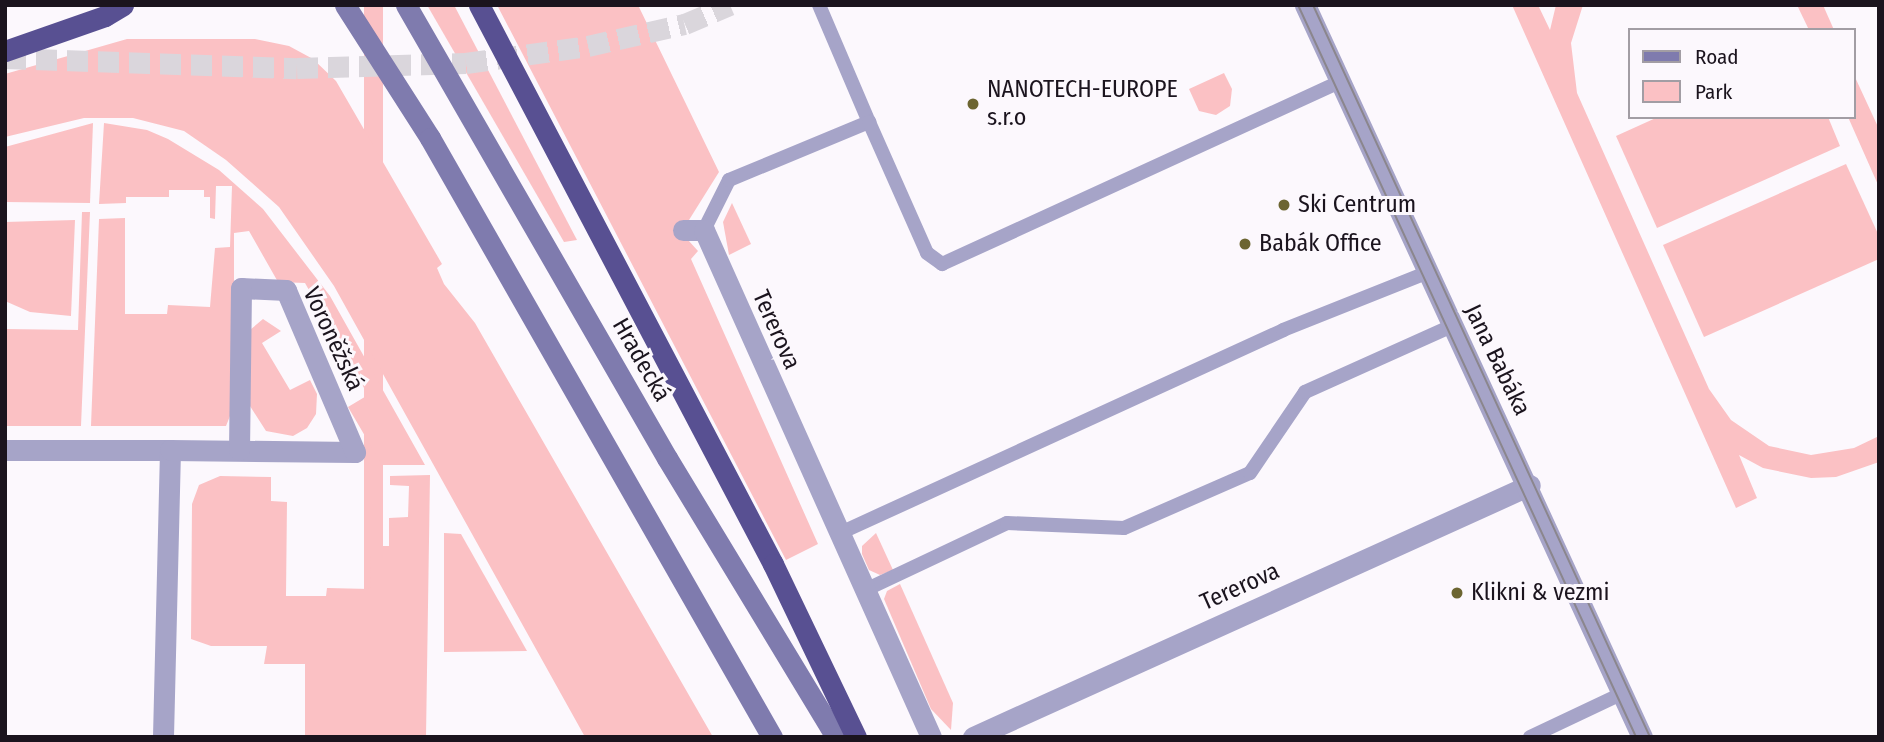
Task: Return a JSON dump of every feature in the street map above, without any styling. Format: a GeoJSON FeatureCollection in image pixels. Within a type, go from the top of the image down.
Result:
{"type":"FeatureCollection","features":[{"type":"Feature","properties":{"kind":"highway"},"geometry":{"type":"LineString","coordinates":[[481,8],[773,564],[856,737]]}},
{"type":"Feature","properties":{"kind":"highway"},"geometry":{"type":"LineString","coordinates":[[5,51],[114,11]]}},
{"type":"Feature","properties":{"kind":"main road"},"geometry":{"type":"LineString","coordinates":[[345,5],[437,149],[772,737]]}},
{"type":"Feature","properties":{"kind":"main road","name":"Hradecká"},"geometry":{"type":"LineString","coordinates":[[405,5],[667,458],[836,737]]}},
{"type":"Feature","properties":{"kind":"street","name":"Jana Babáka"},"geometry":{"type":"LineString","coordinates":[[1305,5],[1426,273],[1530,485],[1642,737]]}},
{"type":"Feature","properties":{"kind":"street","name":"Tererova"},"geometry":{"type":"LineString","coordinates":[[694,230],[931,737]]}},
{"type":"Feature","properties":{"kind":"street","name":"Voroněžská"},"geometry":{"type":"LineString","coordinates":[[5,450],[355,452],[286,290],[241,288],[239,450]]}},
{"type":"Feature","properties":{"kind":"street"},"geometry":{"type":"LineString","coordinates":[[163,737],[170,450]]}},
{"type":"Feature","properties":{"kind":"street","name":"Tererova"},"geometry":{"type":"LineString","coordinates":[[973,737],[1530,485]]}},
{"type":"Feature","properties":{"kind":"lane"},"geometry":{"type":"LineString","coordinates":[[819,5],[927,253],[942,264],[1338,83]]}},
{"type":"Feature","properties":{"kind":"lane"},"geometry":{"type":"LineString","coordinates":[[694,230],[729,180],[869,122]]}},
{"type":"Feature","properties":{"kind":"lane"},"geometry":{"type":"LineString","coordinates":[[838,534],[1283,330],[1426,273]]}},
{"type":"Feature","properties":{"kind":"lane"},"geometry":{"type":"LineString","coordinates":[[863,591],[1007,523],[1124,528],[1250,473],[1305,392],[1452,326]]}},
{"type":"Feature","properties":{"kind":"lane"},"geometry":{"type":"LineString","coordinates":[[1530,737],[1623,693]]}},
{"type":"Feature","properties":{"kind":"green space"},"geometry":{"type":"Polygon","coordinates":[[[364,5],[383,5],[383,737],[364,737],[364,5]]]}},
{"type":"Feature","properties":{"kind":"green space"},"geometry":{"type":"Polygon","coordinates":[[[427,5],[454,5],[577,240],[564,242],[427,5]]]}},
{"type":"Feature","properties":{"kind":"green space"},"geometry":{"type":"Polygon","coordinates":[[[497,5],[638,5],[719,172],[689,220],[688,240],[698,251],[691,259],[818,544],[786,560],[497,5]]]}},
{"type":"Feature","properties":{"kind":"green space"},"geometry":{"type":"Polygon","coordinates":[[[1512,5],[1538,5],[1550,30],[1556,5],[1583,5],[1571,43],[1577,93],[1709,389],[1731,420],[1769,446],[1811,455],[1854,448],[1879,436],[1879,462],[1836,477],[1811,478],[1763,468],[1739,455],[1757,498],[1736,508],[1512,5]]]}},
{"type":"Feature","properties":{"kind":"green space"},"geometry":{"type":"Polygon","coordinates":[[[1797,5],[1823,5],[1833,28],[1808,28],[1797,5]]]}},
{"type":"Feature","properties":{"kind":"green space"},"geometry":{"type":"Polygon","coordinates":[[[127,39],[255,39],[289,46],[313,59],[336,81],[442,264],[437,268],[444,284],[475,323],[713,737],[585,737],[334,286],[279,207],[226,160],[184,131],[133,118],[84,118],[5,137],[5,74],[127,39]]]}},
{"type":"Feature","properties":{"kind":"green space"},"geometry":{"type":"Polygon","coordinates":[[[1224,73],[1232,89],[1230,106],[1216,115],[1199,111],[1189,89],[1224,73]]]}},
{"type":"Feature","properties":{"kind":"green space"},"geometry":{"type":"Polygon","coordinates":[[[1856,79],[1879,129],[1879,187],[1849,119],[1856,119],[1856,79]]]}},
{"type":"Feature","properties":{"kind":"green space"},"geometry":{"type":"Polygon","coordinates":[[[1654,119],[1829,119],[1840,146],[1657,228],[1616,136],[1654,119]]]}},
{"type":"Feature","properties":{"kind":"green space"},"geometry":{"type":"Polygon","coordinates":[[[93,123],[90,203],[5,202],[5,147],[93,123]]]}},
{"type":"Feature","properties":{"kind":"green space"},"geometry":{"type":"Polygon","coordinates":[[[104,123],[147,130],[168,139],[219,170],[263,209],[330,296],[425,465],[382,465],[348,407],[368,395],[305,283],[278,282],[249,231],[234,233],[234,406],[226,426],[91,426],[99,219],[125,218],[125,314],[167,314],[168,305],[210,307],[215,248],[230,247],[232,186],[216,186],[215,219],[210,218],[210,197],[204,197],[204,190],[169,190],[169,197],[126,197],[126,203],[99,204],[104,123]]]}},
{"type":"Feature","properties":{"kind":"green space"},"geometry":{"type":"Polygon","coordinates":[[[1846,164],[1879,236],[1879,259],[1704,337],[1663,245],[1846,164]]]}},
{"type":"Feature","properties":{"kind":"green space"},"geometry":{"type":"Polygon","coordinates":[[[732,203],[751,244],[729,255],[723,222],[732,203]]]}},
{"type":"Feature","properties":{"kind":"green space"},"geometry":{"type":"Polygon","coordinates":[[[82,212],[90,212],[81,426],[5,426],[5,329],[78,330],[82,212]]]}},
{"type":"Feature","properties":{"kind":"green space"},"geometry":{"type":"Polygon","coordinates":[[[75,220],[71,316],[30,312],[5,301],[5,222],[75,220]]]}},
{"type":"Feature","properties":{"kind":"green space"},"geometry":{"type":"Polygon","coordinates":[[[263,319],[281,331],[262,343],[290,390],[310,380],[317,394],[316,414],[307,428],[293,436],[266,431],[250,406],[250,330],[263,319]]]}},
{"type":"Feature","properties":{"kind":"green space"},"geometry":{"type":"Polygon","coordinates":[[[430,475],[426,737],[305,737],[305,664],[264,664],[267,646],[211,646],[191,639],[192,504],[199,485],[220,476],[271,477],[271,501],[287,502],[286,596],[326,596],[327,588],[370,589],[371,554],[376,554],[376,546],[389,546],[389,518],[408,517],[409,486],[390,485],[390,476],[430,475]]]}},
{"type":"Feature","properties":{"kind":"green space"},"geometry":{"type":"Polygon","coordinates":[[[444,533],[461,534],[527,651],[444,652],[444,533]]]}},
{"type":"Feature","properties":{"kind":"green space"},"geometry":{"type":"Polygon","coordinates":[[[876,533],[893,570],[880,575],[869,570],[862,554],[862,546],[876,533]]]}},
{"type":"Feature","properties":{"kind":"green space"},"geometry":{"type":"Polygon","coordinates":[[[900,584],[953,703],[951,730],[931,709],[884,599],[887,591],[900,584]]]}},
{"type":"Feature","properties":{"kind":"tunnel"},"geometry":{"type":"LineString","coordinates":[[5,58],[297,68],[466,63],[588,46],[685,24],[730,5]]}},
{"type":"Feature","properties":{"kind":"tram line"},"geometry":{"type":"LineString","coordinates":[[1298,5],[1636,737]]}},
{"type":"Feature","properties":{"kind":"tram line"},"geometry":{"type":"LineString","coordinates":[[1313,5],[1650,737]]}},
{"type":"Feature","properties":{"kind":"place","name":"NANOTECH-EUROPE s.r.o"},"geometry":{"type":"Point","coordinates":[973,104]}},
{"type":"Feature","properties":{"kind":"place","name":"Ski Centrum"},"geometry":{"type":"Point","coordinates":[1284,205]}},
{"type":"Feature","properties":{"kind":"place","name":"Babák Office"},"geometry":{"type":"Point","coordinates":[1245,244]}},
{"type":"Feature","properties":{"kind":"place","name":"Klikni & vezmi"},"geometry":{"type":"Point","coordinates":[1457,593]}}]}
